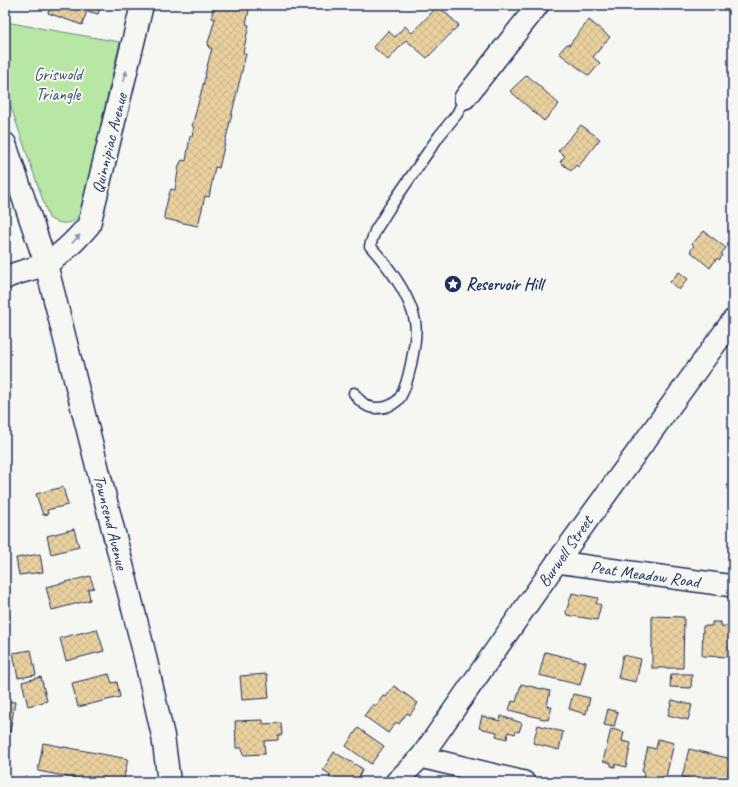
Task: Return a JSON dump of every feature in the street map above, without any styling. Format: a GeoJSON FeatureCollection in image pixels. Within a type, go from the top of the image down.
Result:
{"type":"FeatureCollection","features":[{"type":"Feature","properties":{"kind":"main road","name":"Quinnipiac Avenue"},"geometry":{"type":"LineString","coordinates":[[46,264],[75,242],[89,225],[142,5]]}},
{"type":"Feature","properties":{"kind":"main road","name":"Townsend Avenue"},"geometry":{"type":"LineString","coordinates":[[5,144],[46,264],[143,648],[163,736],[169,782]]}},
{"type":"Feature","properties":{"kind":"main road"},"geometry":{"type":"LineString","coordinates":[[5,278],[14,273],[46,264]]}},
{"type":"Feature","properties":{"kind":"street"},"geometry":{"type":"LineString","coordinates":[[465,98],[538,5]]}},
{"type":"Feature","properties":{"kind":"street","name":"Burwell Street"},"geometry":{"type":"LineString","coordinates":[[396,782],[421,757],[557,562],[733,320]]}},
{"type":"Feature","properties":{"kind":"street","name":"Peat Meadow Road"},"geometry":{"type":"LineString","coordinates":[[557,562],[733,586]]}},
{"type":"Feature","properties":{"kind":"street"},"geometry":{"type":"LineString","coordinates":[[421,757],[524,782]]}},
{"type":"Feature","properties":{"kind":"lane"},"geometry":{"type":"LineString","coordinates":[[354,393],[357,399],[372,408],[387,408],[398,400],[408,376],[414,348],[415,322],[407,295],[370,246],[375,231],[386,213],[439,136],[457,114],[465,98]]}},
{"type":"Feature","properties":{"kind":"green space","name":"Griswold Triangle"},"geometry":{"type":"Polygon","coordinates":[[[5,22],[120,42],[80,214],[74,221],[61,223],[49,218],[5,90],[5,22]]]}},
{"type":"Feature","properties":{"kind":"building"},"geometry":{"type":"Polygon","coordinates":[[[51,5],[75,5],[82,7],[83,5],[101,5],[98,14],[87,11],[82,25],[48,13],[51,5]]]}},
{"type":"Feature","properties":{"kind":"building"},"geometry":{"type":"Polygon","coordinates":[[[214,5],[250,5],[246,24],[249,25],[243,53],[246,54],[219,168],[215,167],[209,197],[205,196],[198,226],[165,219],[164,215],[171,189],[175,190],[179,165],[182,160],[186,161],[190,136],[192,136],[194,127],[192,126],[212,48],[209,48],[208,43],[215,19],[212,18],[214,5]]]}},
{"type":"Feature","properties":{"kind":"building"},"geometry":{"type":"Polygon","coordinates":[[[438,6],[459,25],[427,58],[406,40],[388,60],[373,47],[388,31],[395,37],[405,26],[412,33],[438,6]]]}},
{"type":"Feature","properties":{"kind":"building"},"geometry":{"type":"Polygon","coordinates":[[[589,20],[610,37],[593,57],[600,63],[589,76],[559,53],[567,44],[569,45],[589,20]]]}},
{"type":"Feature","properties":{"kind":"building"},"geometry":{"type":"Polygon","coordinates":[[[527,75],[559,104],[544,121],[510,91],[527,75]]]}},
{"type":"Feature","properties":{"kind":"building"},"geometry":{"type":"Polygon","coordinates":[[[581,125],[600,139],[578,167],[576,165],[571,171],[560,162],[565,156],[558,151],[581,125]]]}},
{"type":"Feature","properties":{"kind":"building"},"geometry":{"type":"Polygon","coordinates":[[[704,231],[726,248],[721,254],[723,255],[719,260],[717,258],[710,268],[690,251],[694,246],[692,244],[704,231]]]}},
{"type":"Feature","properties":{"kind":"building"},"geometry":{"type":"Polygon","coordinates":[[[679,272],[688,279],[679,290],[670,282],[679,272]]]}},
{"type":"Feature","properties":{"kind":"building"},"geometry":{"type":"Polygon","coordinates":[[[63,487],[68,505],[47,510],[48,514],[43,515],[36,494],[63,487]]]}},
{"type":"Feature","properties":{"kind":"building"},"geometry":{"type":"Polygon","coordinates":[[[74,529],[79,547],[51,554],[47,536],[74,529]]]}},
{"type":"Feature","properties":{"kind":"building"},"geometry":{"type":"Polygon","coordinates":[[[40,554],[43,572],[19,575],[16,558],[40,554]]]}},
{"type":"Feature","properties":{"kind":"building"},"geometry":{"type":"Polygon","coordinates":[[[90,576],[94,588],[88,589],[90,600],[52,610],[46,587],[90,576]]]}},
{"type":"Feature","properties":{"kind":"building"},"geometry":{"type":"Polygon","coordinates":[[[572,593],[598,598],[596,603],[601,605],[597,620],[567,615],[566,612],[572,593]]]}},
{"type":"Feature","properties":{"kind":"building"},"geometry":{"type":"Polygon","coordinates":[[[652,616],[684,617],[683,668],[652,668],[652,616]]]}},
{"type":"Feature","properties":{"kind":"building"},"geometry":{"type":"Polygon","coordinates":[[[712,622],[721,622],[721,626],[733,626],[733,657],[702,656],[703,626],[712,626],[712,622]]]}},
{"type":"Feature","properties":{"kind":"building"},"geometry":{"type":"Polygon","coordinates":[[[97,629],[104,651],[66,661],[60,638],[97,629]]]}},
{"type":"Feature","properties":{"kind":"building"},"geometry":{"type":"Polygon","coordinates":[[[31,650],[36,675],[18,678],[13,653],[31,650]]]}},
{"type":"Feature","properties":{"kind":"building"},"geometry":{"type":"Polygon","coordinates":[[[545,652],[586,662],[580,685],[539,675],[545,652]]]}},
{"type":"Feature","properties":{"kind":"building"},"geometry":{"type":"Polygon","coordinates":[[[623,655],[641,659],[636,682],[618,678],[623,655]]]}},
{"type":"Feature","properties":{"kind":"building"},"geometry":{"type":"Polygon","coordinates":[[[109,674],[112,683],[117,682],[120,697],[78,707],[72,683],[109,674]]]}},
{"type":"Feature","properties":{"kind":"building"},"geometry":{"type":"Polygon","coordinates":[[[267,674],[269,698],[242,700],[240,676],[267,674]]]}},
{"type":"Feature","properties":{"kind":"building"},"geometry":{"type":"Polygon","coordinates":[[[671,674],[692,674],[691,688],[670,687],[671,674]]]}},
{"type":"Feature","properties":{"kind":"building"},"geometry":{"type":"Polygon","coordinates":[[[41,677],[47,701],[28,706],[22,682],[41,677]]]}},
{"type":"Feature","properties":{"kind":"building"},"geometry":{"type":"Polygon","coordinates":[[[521,684],[550,691],[547,706],[552,707],[548,720],[509,710],[512,701],[516,702],[521,684]]]}},
{"type":"Feature","properties":{"kind":"building"},"geometry":{"type":"Polygon","coordinates":[[[394,686],[418,703],[410,715],[407,713],[399,724],[396,722],[388,733],[364,716],[373,704],[376,706],[383,696],[386,697],[394,686]]]}},
{"type":"Feature","properties":{"kind":"building"},"geometry":{"type":"Polygon","coordinates":[[[573,694],[590,698],[586,714],[569,709],[573,694]]]}},
{"type":"Feature","properties":{"kind":"building"},"geometry":{"type":"Polygon","coordinates":[[[672,700],[692,705],[688,720],[668,715],[672,700]]]}},
{"type":"Feature","properties":{"kind":"building"},"geometry":{"type":"Polygon","coordinates":[[[5,701],[15,702],[10,732],[5,731],[5,701]]]}},
{"type":"Feature","properties":{"kind":"building"},"geometry":{"type":"Polygon","coordinates":[[[608,709],[618,712],[614,727],[604,725],[608,709]]]}},
{"type":"Feature","properties":{"kind":"building"},"geometry":{"type":"Polygon","coordinates":[[[482,716],[500,721],[501,716],[522,723],[519,732],[516,731],[515,734],[508,732],[507,739],[496,736],[497,732],[479,728],[482,716]]]}},
{"type":"Feature","properties":{"kind":"building"},"geometry":{"type":"Polygon","coordinates":[[[263,720],[263,724],[281,723],[282,735],[278,735],[278,740],[264,741],[265,754],[243,755],[242,748],[236,748],[235,721],[263,720]]]}},
{"type":"Feature","properties":{"kind":"building"},"geometry":{"type":"Polygon","coordinates":[[[538,725],[563,732],[559,750],[533,743],[538,725]]]}},
{"type":"Feature","properties":{"kind":"building"},"geometry":{"type":"Polygon","coordinates":[[[358,728],[384,746],[371,764],[346,746],[358,728]]]}},
{"type":"Feature","properties":{"kind":"building"},"geometry":{"type":"Polygon","coordinates":[[[611,729],[624,732],[622,741],[631,743],[626,767],[615,764],[615,767],[611,766],[611,763],[603,761],[611,729]]]}},
{"type":"Feature","properties":{"kind":"building"},"geometry":{"type":"Polygon","coordinates":[[[658,739],[674,743],[666,777],[663,776],[662,782],[643,778],[644,771],[642,771],[648,747],[656,749],[658,739]]]}},
{"type":"Feature","properties":{"kind":"building"},"geometry":{"type":"Polygon","coordinates":[[[43,743],[128,759],[123,782],[95,782],[38,771],[43,743]]]}},
{"type":"Feature","properties":{"kind":"building"},"geometry":{"type":"Polygon","coordinates":[[[689,749],[732,759],[726,782],[701,782],[682,777],[689,749]]]}},
{"type":"Feature","properties":{"kind":"building"},"geometry":{"type":"Polygon","coordinates":[[[334,752],[363,769],[356,782],[337,782],[329,777],[331,775],[323,770],[334,752]]]}},
{"type":"Feature","properties":{"kind":"place","name":"Reservoir Hill"},"geometry":{"type":"Point","coordinates":[453,284]}}]}
